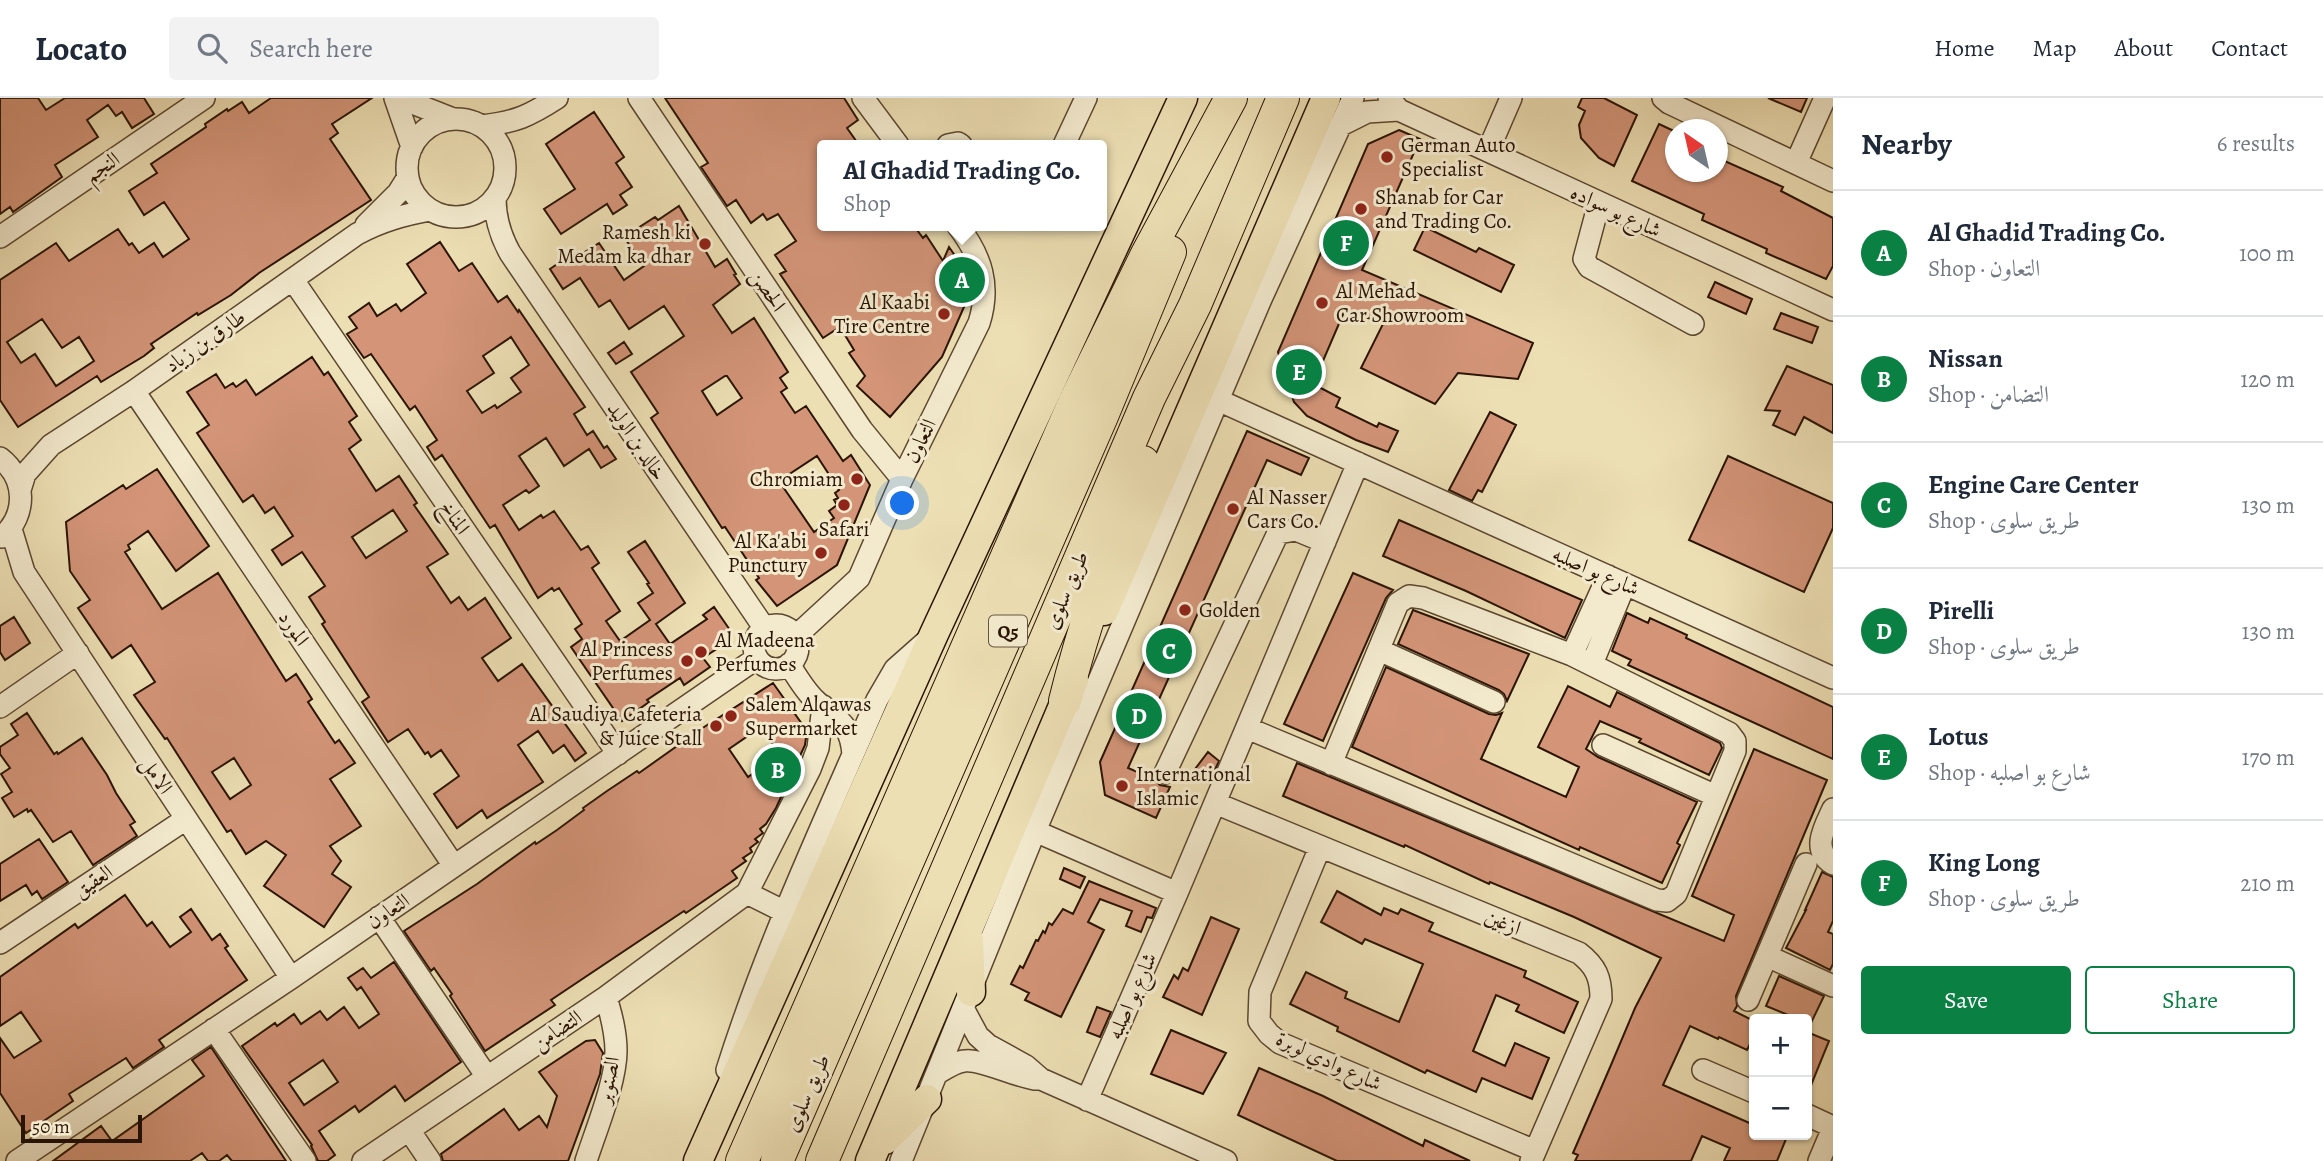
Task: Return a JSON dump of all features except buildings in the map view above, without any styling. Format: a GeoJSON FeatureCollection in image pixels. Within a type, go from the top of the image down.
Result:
{"type":"FeatureCollection","features":[{"type":"Feature","properties":{"kind":"highway"},"geometry":{"type":"LineString","coordinates":[[742,1161],[1075,401],[1147,254],[1232,98]]}},
{"type":"Feature","properties":{"kind":"highway","name":"طريق سلوى"},"geometry":{"type":"LineString","coordinates":[[777,1161],[1102,416],[1232,98]]}},
{"type":"Feature","properties":{"kind":"highway","name":"طريق سلوى"},"geometry":{"type":"LineString","coordinates":[[822,1161],[1149,398],[1195,305],[1283,98]]}},
{"type":"Feature","properties":{"kind":"highway"},"geometry":{"type":"LineString","coordinates":[[1065,701],[1080,639],[1098,584],[1164,405],[1195,305]]}},
{"type":"Feature","properties":{"kind":"main road","name":"طريق سلوى"},"geometry":{"type":"LineString","coordinates":[[873,1155],[1065,701],[1326,98]]}},
{"type":"Feature","properties":{"kind":"main road"},"geometry":{"type":"LineString","coordinates":[[698,1161],[934,634],[1178,103]]}},
{"type":"Feature","properties":{"kind":"main road"},"geometry":{"type":"LineString","coordinates":[[1221,340],[1261,299]]}},
{"type":"Feature","properties":{"kind":"main road"},"geometry":{"type":"LineString","coordinates":[[967,1001],[969,927]]}},
{"type":"Feature","properties":{"kind":"main road"},"geometry":{"type":"LineString","coordinates":[[873,1155],[927,1099]]}},
{"type":"Feature","properties":{"kind":"street","name":"النجم"},"geometry":{"type":"LineString","coordinates":[[0,237],[204,98]]}},
{"type":"Feature","properties":{"kind":"street"},"geometry":{"type":"LineString","coordinates":[[397,98],[453,119],[468,120],[482,126],[499,144],[505,159]]}},
{"type":"Feature","properties":{"kind":"street"},"geometry":{"type":"LineString","coordinates":[[397,98],[412,147]]}},
{"type":"Feature","properties":{"kind":"street"},"geometry":{"type":"LineString","coordinates":[[482,126],[508,123],[529,116],[557,98]]}},
{"type":"Feature","properties":{"kind":"street","name":"الحصن"},"geometry":{"type":"LineString","coordinates":[[639,98],[862,430],[902,479]]}},
{"type":"Feature","properties":{"kind":"street"},"geometry":{"type":"LineString","coordinates":[[863,98],[894,140]]}},
{"type":"Feature","properties":{"kind":"street"},"geometry":{"type":"LineString","coordinates":[[1065,140],[1086,98]]}},
{"type":"Feature","properties":{"kind":"street"},"geometry":{"type":"LineString","coordinates":[[901,1161],[1035,831],[1218,400],[1353,98]]}},
{"type":"Feature","properties":{"kind":"street"},"geometry":{"type":"LineString","coordinates":[[1488,151],[1511,98]]}},
{"type":"Feature","properties":{"kind":"street"},"geometry":{"type":"LineString","coordinates":[[1663,98],[1833,181]]}},
{"type":"Feature","properties":{"kind":"street"},"geometry":{"type":"LineString","coordinates":[[1796,163],[1825,98]]}},
{"type":"Feature","properties":{"kind":"street","name":"شارع بو سواده"},"geometry":{"type":"LineString","coordinates":[[1339,126],[1367,112],[1394,104],[1488,151],[1833,310]]}},
{"type":"Feature","properties":{"kind":"street"},"geometry":{"type":"LineString","coordinates":[[453,119],[429,127],[412,147],[407,161],[408,177],[418,199],[439,214],[459,217],[475,213],[495,198],[505,176],[505,159],[511,141],[529,116]]}},
{"type":"Feature","properties":{"kind":"street","name":"طارق بن زياد"},"geometry":{"type":"LineString","coordinates":[[357,234],[398,193],[408,177]]}},
{"type":"Feature","properties":{"kind":"street","name":"خالد بن الوليد"},"geometry":{"type":"LineString","coordinates":[[495,198],[495,214],[500,233],[510,253],[765,629]]}},
{"type":"Feature","properties":{"kind":"street"},"geometry":{"type":"LineString","coordinates":[[1599,203],[1584,259],[1589,267],[1693,324]]}},
{"type":"Feature","properties":{"kind":"street","name":"طارق بن زياد"},"geometry":{"type":"LineString","coordinates":[[5,534],[21,506],[20,490],[25,474],[51,445],[134,391],[357,234],[379,222],[430,210]]}},
{"type":"Feature","properties":{"kind":"street","name":"خالد بن الوليد"},"geometry":{"type":"LineString","coordinates":[[459,217],[510,253]]}},
{"type":"Feature","properties":{"kind":"street","name":"التعاون"},"geometry":{"type":"LineString","coordinates":[[795,637],[859,579],[902,479],[979,323],[985,306],[986,292],[979,262],[961,231]]}},
{"type":"Feature","properties":{"kind":"street","name":"المناخ"},"geometry":{"type":"LineString","coordinates":[[293,280],[618,754]]}},
{"type":"Feature","properties":{"kind":"street","name":"المورد"},"geometry":{"type":"LineString","coordinates":[[134,391],[454,866]]}},
{"type":"Feature","properties":{"kind":"street","name":"شارع بو اصلبه"},"geometry":{"type":"LineString","coordinates":[[1218,400],[1833,678]]}},
{"type":"Feature","properties":{"kind":"street","name":"طارق بن زياد"},"geometry":{"type":"LineString","coordinates":[[0,458],[14,457],[51,445]]}},
{"type":"Feature","properties":{"kind":"street"},"geometry":{"type":"LineString","coordinates":[[0,458],[13,471],[20,490]]}},
{"type":"Feature","properties":{"kind":"street","name":"شارع بو اصلبه"},"geometry":{"type":"LineString","coordinates":[[1087,1100],[1358,463]]}},
{"type":"Feature","properties":{"kind":"street"},"geometry":{"type":"LineString","coordinates":[[1165,773],[1278,533],[1296,530],[1325,542]]}},
{"type":"Feature","properties":{"kind":"street","name":"الامل"},"geometry":{"type":"LineString","coordinates":[[5,534],[24,572],[291,978]]}},
{"type":"Feature","properties":{"kind":"street","name":"الامل"},"geometry":{"type":"LineString","coordinates":[[0,558],[24,572]]}},
{"type":"Feature","properties":{"kind":"street"},"geometry":{"type":"LineString","coordinates":[[1572,655],[1616,580]]}},
{"type":"Feature","properties":{"kind":"street"},"geometry":{"type":"LineString","coordinates":[[1592,664],[1616,580]]}},
{"type":"Feature","properties":{"kind":"street"},"geometry":{"type":"LineString","coordinates":[[1247,728],[1331,764],[1657,900],[1667,901],[1676,894],[1735,751],[1735,741],[1729,733],[1572,655],[1423,597],[1409,596],[1398,603],[1331,764]]}},
{"type":"Feature","properties":{"kind":"street"},"geometry":{"type":"LineString","coordinates":[[782,626],[795,637],[796,653],[783,668],[772,669],[757,658],[754,644],[765,629],[782,626]]}},
{"type":"Feature","properties":{"kind":"street"},"geometry":{"type":"LineString","coordinates":[[712,1131],[742,1022],[785,912],[877,700],[895,669],[934,634]]}},
{"type":"Feature","properties":{"kind":"street"},"geometry":{"type":"LineString","coordinates":[[1379,650],[1494,702]]}},
{"type":"Feature","properties":{"kind":"street"},"geometry":{"type":"LineString","coordinates":[[0,707],[78,653]]}},
{"type":"Feature","properties":{"kind":"street","name":"التعاون"},"geometry":{"type":"LineString","coordinates":[[17,1161],[291,978],[757,658]]}},
{"type":"Feature","properties":{"kind":"street"},"geometry":{"type":"LineString","coordinates":[[789,664],[808,692],[841,721],[850,735],[853,754]]}},
{"type":"Feature","properties":{"kind":"street"},"geometry":{"type":"LineString","coordinates":[[827,709],[856,710],[877,700]]}},
{"type":"Feature","properties":{"kind":"street","name":"التضامن"},"geometry":{"type":"LineString","coordinates":[[363,1161],[606,997],[747,893],[810,768],[818,748],[827,709]]}},
{"type":"Feature","properties":{"kind":"street"},"geometry":{"type":"LineString","coordinates":[[1602,745],[1716,796]]}},
{"type":"Feature","properties":{"kind":"street","name":"ازغين"},"geometry":{"type":"LineString","coordinates":[[1215,803],[1579,953],[1590,961],[1601,985],[1601,999],[1533,1156]]}},
{"type":"Feature","properties":{"kind":"street"},"geometry":{"type":"LineString","coordinates":[[1833,809],[1822,832],[1820,845],[1825,859],[1833,864]]}},
{"type":"Feature","properties":{"kind":"street","name":"العقيق"},"geometry":{"type":"LineString","coordinates":[[0,943],[186,819]]}},
{"type":"Feature","properties":{"kind":"street"},"geometry":{"type":"LineString","coordinates":[[1035,831],[1177,893]]}},
{"type":"Feature","properties":{"kind":"street","name":"شارع وادي لوبرة"},"geometry":{"type":"LineString","coordinates":[[1320,847],[1260,992],[1259,1021],[1269,1034],[1280,1042],[1533,1156]]}},
{"type":"Feature","properties":{"kind":"street"},"geometry":{"type":"LineString","coordinates":[[1748,1000],[1806,864]]}},
{"type":"Feature","properties":{"kind":"street"},"geometry":{"type":"LineString","coordinates":[[747,893],[785,912]]}},
{"type":"Feature","properties":{"kind":"street"},"geometry":{"type":"LineString","coordinates":[[379,917],[487,1077]]}},
{"type":"Feature","properties":{"kind":"street"},"geometry":{"type":"LineString","coordinates":[[1767,956],[1833,986]]}},
{"type":"Feature","properties":{"kind":"street","name":"الصنوبر"},"geometry":{"type":"LineString","coordinates":[[586,1161],[613,1073],[616,1052],[606,997]]}},
{"type":"Feature","properties":{"kind":"street"},"geometry":{"type":"LineString","coordinates":[[967,1001],[978,1037],[1026,1066],[1041,1079],[1196,1155],[1226,1161]]}},
{"type":"Feature","properties":{"kind":"street"},"geometry":{"type":"LineString","coordinates":[[214,1029],[306,1161]]}},
{"type":"Feature","properties":{"kind":"street"},"geometry":{"type":"LineString","coordinates":[[938,1073],[965,1060],[979,1062],[1020,1077],[1041,1079]]}},
{"type":"Feature","properties":{"kind":"street"},"geometry":{"type":"LineString","coordinates":[[1703,1070],[1749,1090]]}},
{"type":"Feature","properties":{"kind":"street"},"geometry":{"type":"LineString","coordinates":[[1812,1118],[1833,1128],[1819,1161]]}},
{"type":"Feature","properties":{"kind":"street"},"geometry":{"type":"LineString","coordinates":[[409,1130],[430,1161]]}},
{"type":"Feature","properties":{"kind":"place","name":"German Auto Specialist"},"geometry":{"type":"Point","coordinates":[1387,157]}},
{"type":"Feature","properties":{"kind":"place","name":"Shanab for Car and Trading Co."},"geometry":{"type":"Point","coordinates":[1361,209]}},
{"type":"Feature","properties":{"kind":"place","name":"King Long"},"geometry":{"type":"Point","coordinates":[1346,243]}},
{"type":"Feature","properties":{"kind":"place","name":"Ramesh ki Medam ka dhar"},"geometry":{"type":"Point","coordinates":[705,244]}},
{"type":"Feature","properties":{"kind":"place","name":"Al Ghadid Trading Co."},"geometry":{"type":"Point","coordinates":[962,280]}},
{"type":"Feature","properties":{"kind":"place","name":"Al Mehad Car Showroom"},"geometry":{"type":"Point","coordinates":[1322,303]}},
{"type":"Feature","properties":{"kind":"place","name":"Al Kaabi Tire Centre"},"geometry":{"type":"Point","coordinates":[944,314]}},
{"type":"Feature","properties":{"kind":"place","name":"Lotus"},"geometry":{"type":"Point","coordinates":[1299,372]}},
{"type":"Feature","properties":{"kind":"place","name":"Chromiam"},"geometry":{"type":"Point","coordinates":[857,479]}},
{"type":"Feature","properties":{"kind":"place","name":"Safari"},"geometry":{"type":"Point","coordinates":[844,505]}},
{"type":"Feature","properties":{"kind":"place","name":"Al Nasser Cars Co."},"geometry":{"type":"Point","coordinates":[1233,509]}},
{"type":"Feature","properties":{"kind":"place","name":"Al Ka'abi Punctury"},"geometry":{"type":"Point","coordinates":[821,553]}},
{"type":"Feature","properties":{"kind":"place","name":"Golden"},"geometry":{"type":"Point","coordinates":[1185,610]}},
{"type":"Feature","properties":{"kind":"place","name":"Engine Care Center"},"geometry":{"type":"Point","coordinates":[1169,651]}},
{"type":"Feature","properties":{"kind":"place","name":"Al Madeena Perfumes"},"geometry":{"type":"Point","coordinates":[701,652]}},
{"type":"Feature","properties":{"kind":"place","name":"Al Princess Perfumes"},"geometry":{"type":"Point","coordinates":[687,661]}},
{"type":"Feature","properties":{"kind":"place","name":"Salem Alqawas Supermarket"},"geometry":{"type":"Point","coordinates":[731,716]}},
{"type":"Feature","properties":{"kind":"place","name":"Pirelli"},"geometry":{"type":"Point","coordinates":[1139,716]}},
{"type":"Feature","properties":{"kind":"place","name":"Al Saudiya Cafeteria & Juice Stall"},"geometry":{"type":"Point","coordinates":[716,726]}},
{"type":"Feature","properties":{"kind":"place","name":"Nissan"},"geometry":{"type":"Point","coordinates":[778,770]}},
{"type":"Feature","properties":{"kind":"place","name":"International Islamic"},"geometry":{"type":"Point","coordinates":[1122,786]}}]}
